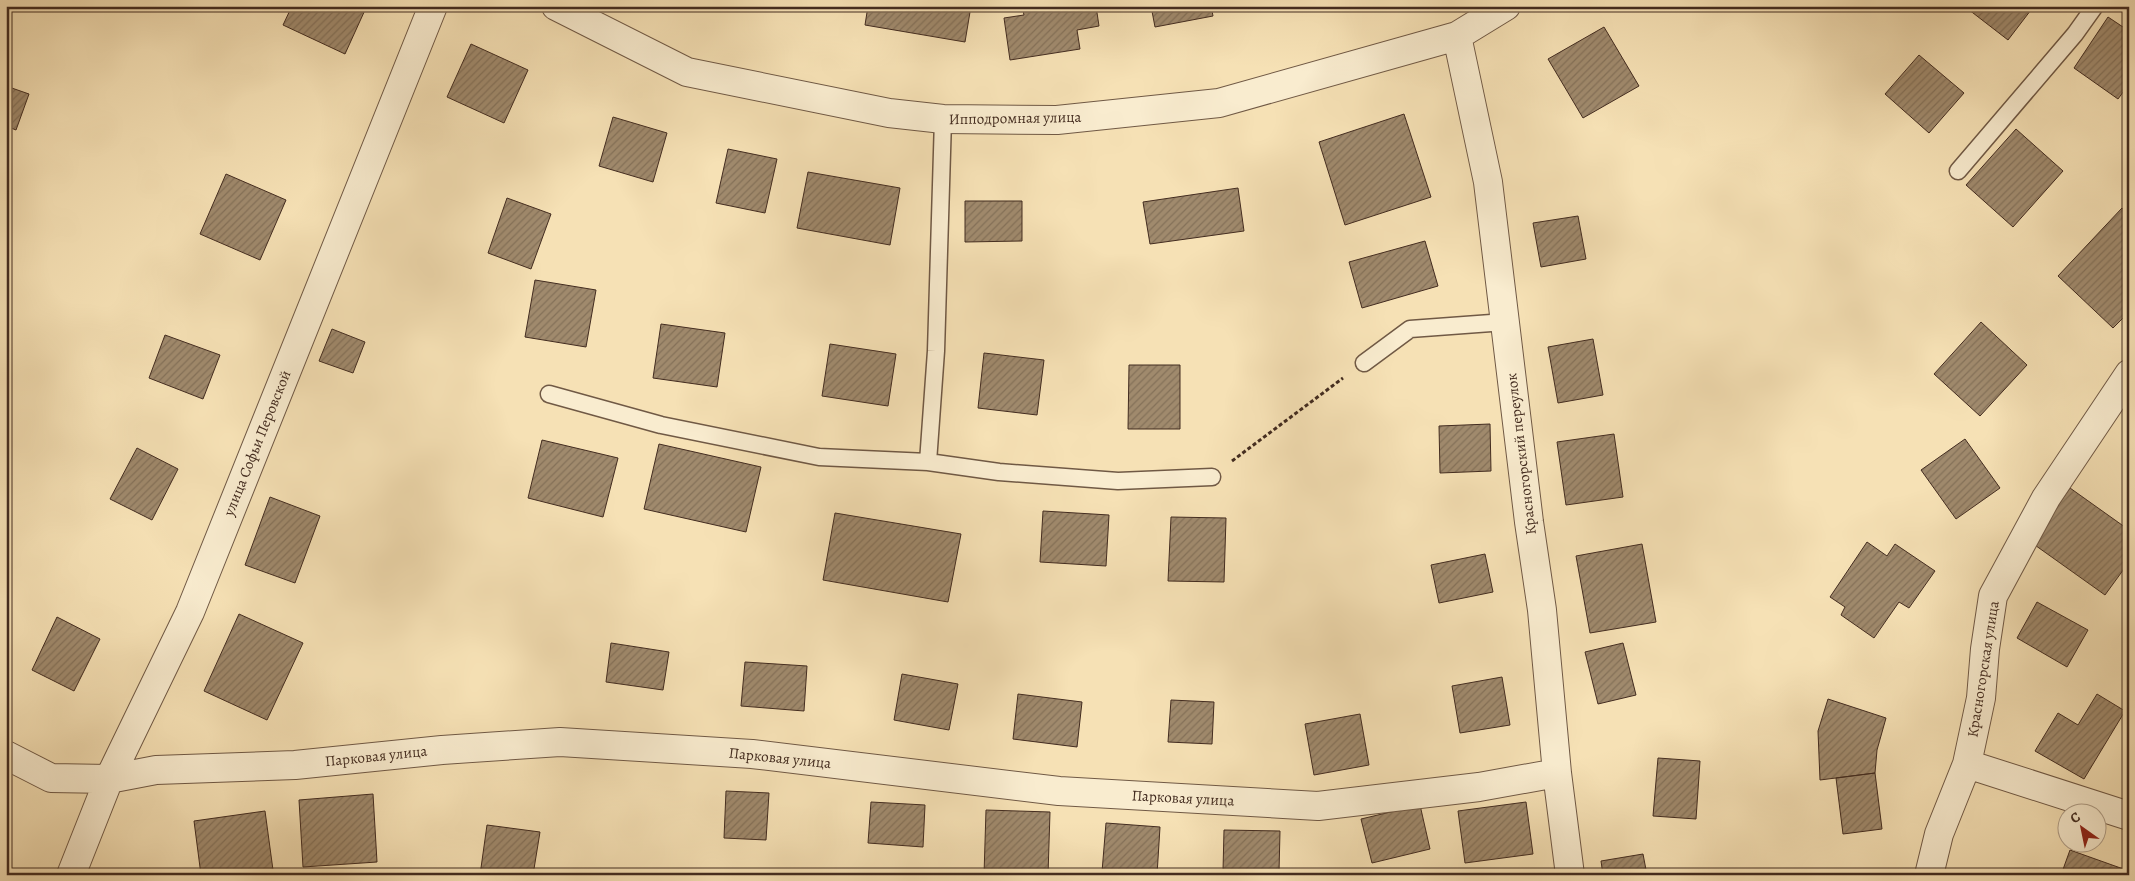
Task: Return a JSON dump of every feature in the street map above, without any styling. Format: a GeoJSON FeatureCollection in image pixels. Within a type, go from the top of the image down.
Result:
{"type":"FeatureCollection","features":[{"type":"Feature","properties":{"kind":"street","name":"улица Софьи Перовской"},"geometry":{"type":"LineString","coordinates":[[71,875],[109,779],[190,612],[433,6]]}},
{"type":"Feature","properties":{"kind":"street","name":"Ипподромная улица"},"geometry":{"type":"LineString","coordinates":[[556,6],[687,72],[889,112],[943,119],[1058,120],[1219,103],[1457,36],[1506,6]]}},
{"type":"Feature","properties":{"kind":"street","name":"Красногорский переулок"},"geometry":{"type":"LineString","coordinates":[[1457,36],[1488,182],[1529,522],[1542,610],[1557,773],[1570,875]]}},
{"type":"Feature","properties":{"kind":"street","name":"Красногорская улица"},"geometry":{"type":"LineString","coordinates":[[1929,875],[1939,834],[1967,764],[1980,698],[1993,596],[2046,498],[2129,374]]}},
{"type":"Feature","properties":{"kind":"street","name":"Парковая улица"},"geometry":{"type":"LineString","coordinates":[[6,755],[50,778],[109,779],[156,770],[295,765],[442,750],[560,742],[752,754],[1059,791],[1318,806],[1479,787],[1557,773]]}},
{"type":"Feature","properties":{"kind":"street"},"geometry":{"type":"LineString","coordinates":[[1967,764],[2129,816]]}},
{"type":"Feature","properties":{"kind":"lane"},"geometry":{"type":"LineString","coordinates":[[1958,171],[2075,34],[2095,6]]}},
{"type":"Feature","properties":{"kind":"lane"},"geometry":{"type":"LineString","coordinates":[[928,462],[936,351],[943,119]]}},
{"type":"Feature","properties":{"kind":"lane"},"geometry":{"type":"LineString","coordinates":[[1364,363],[1410,329],[1505,322]]}},
{"type":"Feature","properties":{"kind":"lane"},"geometry":{"type":"LineString","coordinates":[[549,394],[661,425],[819,457],[928,462],[999,472],[1118,481],[1212,477]]}},
{"type":"Feature","properties":{"kind":"path"},"geometry":{"type":"LineString","coordinates":[[1212,477],[1364,363]]}},
{"type":"Feature","properties":{"kind":"building"},"geometry":{"type":"Polygon","coordinates":[[[292,6],[357,6],[365,10],[345,54],[283,25],[292,6]]]}},
{"type":"Feature","properties":{"kind":"building"},"geometry":{"type":"Polygon","coordinates":[[[868,6],[971,6],[965,42],[865,25],[868,6]]]}},
{"type":"Feature","properties":{"kind":"building"},"geometry":{"type":"Polygon","coordinates":[[[1022,6],[1096,6],[1099,26],[1077,30],[1080,49],[1010,60],[1004,18],[1024,15],[1022,6]]]}},
{"type":"Feature","properties":{"kind":"building"},"geometry":{"type":"Polygon","coordinates":[[[1151,6],[1211,6],[1213,16],[1155,27],[1151,6]]]}},
{"type":"Feature","properties":{"kind":"building"},"geometry":{"type":"Polygon","coordinates":[[[1964,6],[2034,6],[2008,40],[1964,6]]]}},
{"type":"Feature","properties":{"kind":"building"},"geometry":{"type":"Polygon","coordinates":[[[2108,17],[2129,31],[2129,84],[2118,99],[2074,68],[2108,17]]]}},
{"type":"Feature","properties":{"kind":"building"},"geometry":{"type":"Polygon","coordinates":[[[1604,27],[1639,86],[1583,118],[1548,59],[1604,27]]]}},
{"type":"Feature","properties":{"kind":"building"},"geometry":{"type":"Polygon","coordinates":[[[471,44],[528,70],[504,123],[447,97],[471,44]]]}},
{"type":"Feature","properties":{"kind":"building"},"geometry":{"type":"Polygon","coordinates":[[[1919,55],[1964,93],[1929,133],[1885,94],[1919,55]]]}},
{"type":"Feature","properties":{"kind":"building"},"geometry":{"type":"Polygon","coordinates":[[[6,86],[29,94],[16,130],[6,126],[6,86]]]}},
{"type":"Feature","properties":{"kind":"building"},"geometry":{"type":"Polygon","coordinates":[[[1404,114],[1431,197],[1345,225],[1319,142],[1404,114]]]}},
{"type":"Feature","properties":{"kind":"building"},"geometry":{"type":"Polygon","coordinates":[[[613,117],[667,133],[653,182],[599,166],[613,117]]]}},
{"type":"Feature","properties":{"kind":"building"},"geometry":{"type":"Polygon","coordinates":[[[2016,129],[2063,171],[2013,227],[1966,185],[2016,129]]]}},
{"type":"Feature","properties":{"kind":"building"},"geometry":{"type":"Polygon","coordinates":[[[728,149],[777,159],[765,213],[716,203],[728,149]]]}},
{"type":"Feature","properties":{"kind":"building"},"geometry":{"type":"Polygon","coordinates":[[[808,172],[900,188],[890,245],[797,228],[808,172]]]}},
{"type":"Feature","properties":{"kind":"building"},"geometry":{"type":"Polygon","coordinates":[[[226,174],[286,200],[260,260],[200,234],[226,174]]]}},
{"type":"Feature","properties":{"kind":"building"},"geometry":{"type":"Polygon","coordinates":[[[1238,188],[1244,231],[1150,244],[1143,202],[1238,188]]]}},
{"type":"Feature","properties":{"kind":"building"},"geometry":{"type":"Polygon","coordinates":[[[507,198],[551,214],[531,269],[488,253],[507,198]]]}},
{"type":"Feature","properties":{"kind":"building"},"geometry":{"type":"Polygon","coordinates":[[[965,201],[1022,201],[1022,241],[965,242],[965,201]]]}},
{"type":"Feature","properties":{"kind":"building"},"geometry":{"type":"Polygon","coordinates":[[[2122,208],[2129,214],[2129,312],[2113,328],[2058,276],[2122,208]]]}},
{"type":"Feature","properties":{"kind":"building"},"geometry":{"type":"Polygon","coordinates":[[[1578,216],[1586,259],[1541,267],[1533,223],[1578,216]]]}},
{"type":"Feature","properties":{"kind":"building"},"geometry":{"type":"Polygon","coordinates":[[[1425,241],[1438,286],[1362,308],[1349,262],[1425,241]]]}},
{"type":"Feature","properties":{"kind":"building"},"geometry":{"type":"Polygon","coordinates":[[[535,280],[596,290],[586,347],[525,337],[535,280]]]}},
{"type":"Feature","properties":{"kind":"building"},"geometry":{"type":"Polygon","coordinates":[[[1981,322],[2027,365],[1980,416],[1934,374],[1981,322]]]}},
{"type":"Feature","properties":{"kind":"building"},"geometry":{"type":"Polygon","coordinates":[[[661,324],[725,333],[717,387],[653,378],[661,324]]]}},
{"type":"Feature","properties":{"kind":"building"},"geometry":{"type":"Polygon","coordinates":[[[332,329],[365,342],[353,373],[319,361],[332,329]]]}},
{"type":"Feature","properties":{"kind":"building"},"geometry":{"type":"Polygon","coordinates":[[[165,335],[220,355],[203,399],[149,378],[165,335]]]}},
{"type":"Feature","properties":{"kind":"building"},"geometry":{"type":"Polygon","coordinates":[[[1593,339],[1603,395],[1558,403],[1548,347],[1593,339]]]}},
{"type":"Feature","properties":{"kind":"building"},"geometry":{"type":"Polygon","coordinates":[[[830,344],[896,354],[888,406],[822,396],[830,344]]]}},
{"type":"Feature","properties":{"kind":"building"},"geometry":{"type":"Polygon","coordinates":[[[984,353],[1044,360],[1037,415],[978,408],[984,353]]]}},
{"type":"Feature","properties":{"kind":"building"},"geometry":{"type":"Polygon","coordinates":[[[1129,365],[1180,365],[1180,429],[1128,429],[1129,365]]]}},
{"type":"Feature","properties":{"kind":"building"},"geometry":{"type":"Polygon","coordinates":[[[1490,424],[1491,471],[1440,473],[1439,426],[1490,424]]]}},
{"type":"Feature","properties":{"kind":"building"},"geometry":{"type":"Polygon","coordinates":[[[1614,434],[1623,497],[1566,505],[1557,442],[1614,434]]]}},
{"type":"Feature","properties":{"kind":"building"},"geometry":{"type":"Polygon","coordinates":[[[1965,439],[2000,488],[1956,519],[1921,470],[1965,439]]]}},
{"type":"Feature","properties":{"kind":"building"},"geometry":{"type":"Polygon","coordinates":[[[542,440],[618,458],[603,517],[528,498],[542,440]]]}},
{"type":"Feature","properties":{"kind":"building"},"geometry":{"type":"Polygon","coordinates":[[[659,444],[761,467],[746,532],[644,509],[659,444]]]}},
{"type":"Feature","properties":{"kind":"building"},"geometry":{"type":"Polygon","coordinates":[[[137,448],[178,469],[152,520],[110,499],[137,448]]]}},
{"type":"Feature","properties":{"kind":"building"},"geometry":{"type":"Polygon","coordinates":[[[2070,488],[2129,530],[2129,562],[2105,595],[2032,543],[2070,488]]]}},
{"type":"Feature","properties":{"kind":"building"},"geometry":{"type":"Polygon","coordinates":[[[270,497],[320,516],[295,583],[245,565],[270,497]]]}},
{"type":"Feature","properties":{"kind":"building"},"geometry":{"type":"Polygon","coordinates":[[[1043,511],[1109,515],[1106,566],[1040,562],[1043,511]]]}},
{"type":"Feature","properties":{"kind":"building"},"geometry":{"type":"Polygon","coordinates":[[[835,513],[961,534],[948,602],[823,580],[835,513]]]}},
{"type":"Feature","properties":{"kind":"building"},"geometry":{"type":"Polygon","coordinates":[[[1171,517],[1226,518],[1224,582],[1168,581],[1171,517]]]}},
{"type":"Feature","properties":{"kind":"building"},"geometry":{"type":"Polygon","coordinates":[[[1867,542],[1887,556],[1895,544],[1935,571],[1909,608],[1899,602],[1874,638],[1841,615],[1845,607],[1830,597],[1867,542]]]}},
{"type":"Feature","properties":{"kind":"building"},"geometry":{"type":"Polygon","coordinates":[[[1642,544],[1656,622],[1590,633],[1576,556],[1642,544]]]}},
{"type":"Feature","properties":{"kind":"building"},"geometry":{"type":"Polygon","coordinates":[[[1485,554],[1493,592],[1439,603],[1431,565],[1485,554]]]}},
{"type":"Feature","properties":{"kind":"building"},"geometry":{"type":"Polygon","coordinates":[[[2037,602],[2088,630],[2067,667],[2017,638],[2037,602]]]}},
{"type":"Feature","properties":{"kind":"building"},"geometry":{"type":"Polygon","coordinates":[[[239,614],[303,643],[267,720],[204,691],[239,614]]]}},
{"type":"Feature","properties":{"kind":"building"},"geometry":{"type":"Polygon","coordinates":[[[57,617],[100,639],[74,691],[32,670],[57,617]]]}},
{"type":"Feature","properties":{"kind":"building"},"geometry":{"type":"Polygon","coordinates":[[[611,643],[669,652],[663,690],[606,682],[611,643]]]}},
{"type":"Feature","properties":{"kind":"building"},"geometry":{"type":"Polygon","coordinates":[[[1623,643],[1636,695],[1598,704],[1585,652],[1623,643]]]}},
{"type":"Feature","properties":{"kind":"building"},"geometry":{"type":"Polygon","coordinates":[[[745,662],[807,666],[804,711],[741,706],[745,662]]]}},
{"type":"Feature","properties":{"kind":"building"},"geometry":{"type":"Polygon","coordinates":[[[902,674],[958,684],[949,730],[894,720],[902,674]]]}},
{"type":"Feature","properties":{"kind":"building"},"geometry":{"type":"Polygon","coordinates":[[[1502,677],[1510,725],[1460,733],[1452,686],[1502,677]]]}},
{"type":"Feature","properties":{"kind":"building"},"geometry":{"type":"Polygon","coordinates":[[[1018,694],[1082,702],[1077,747],[1013,739],[1018,694]]]}},
{"type":"Feature","properties":{"kind":"building"},"geometry":{"type":"Polygon","coordinates":[[[2097,694],[2125,711],[2084,779],[2035,751],[2058,713],[2078,725],[2097,694]]]}},
{"type":"Feature","properties":{"kind":"building"},"geometry":{"type":"Polygon","coordinates":[[[1828,699],[1886,718],[1877,750],[1875,773],[1820,780],[1818,731],[1828,699]]]}},
{"type":"Feature","properties":{"kind":"building"},"geometry":{"type":"Polygon","coordinates":[[[1171,700],[1214,702],[1212,744],[1168,742],[1171,700]]]}},
{"type":"Feature","properties":{"kind":"building"},"geometry":{"type":"Polygon","coordinates":[[[1360,714],[1369,765],[1314,775],[1305,724],[1360,714]]]}},
{"type":"Feature","properties":{"kind":"building"},"geometry":{"type":"Polygon","coordinates":[[[1658,758],[1700,761],[1696,819],[1653,816],[1658,758]]]}},
{"type":"Feature","properties":{"kind":"building"},"geometry":{"type":"Polygon","coordinates":[[[1875,773],[1882,829],[1843,834],[1836,778],[1875,773]]]}},
{"type":"Feature","properties":{"kind":"building"},"geometry":{"type":"Polygon","coordinates":[[[726,791],[769,793],[766,840],[724,838],[726,791]]]}},
{"type":"Feature","properties":{"kind":"building"},"geometry":{"type":"Polygon","coordinates":[[[373,794],[377,862],[303,867],[299,800],[373,794]]]}},
{"type":"Feature","properties":{"kind":"building"},"geometry":{"type":"Polygon","coordinates":[[[871,802],[925,805],[923,847],[868,843],[871,802]]]}},
{"type":"Feature","properties":{"kind":"building"},"geometry":{"type":"Polygon","coordinates":[[[1526,802],[1533,854],[1465,863],[1458,811],[1526,802]]]}},
{"type":"Feature","properties":{"kind":"building"},"geometry":{"type":"Polygon","coordinates":[[[1420,805],[1430,849],[1372,863],[1361,819],[1420,805]]]}},
{"type":"Feature","properties":{"kind":"building"},"geometry":{"type":"Polygon","coordinates":[[[986,810],[1050,812],[1048,875],[984,875],[986,810]]]}},
{"type":"Feature","properties":{"kind":"building"},"geometry":{"type":"Polygon","coordinates":[[[265,811],[273,870],[239,875],[201,875],[194,821],[265,811]]]}},
{"type":"Feature","properties":{"kind":"building"},"geometry":{"type":"Polygon","coordinates":[[[1106,823],[1160,827],[1157,875],[1102,872],[1106,823]]]}},
{"type":"Feature","properties":{"kind":"building"},"geometry":{"type":"Polygon","coordinates":[[[487,825],[540,832],[533,875],[480,875],[487,825]]]}},
{"type":"Feature","properties":{"kind":"building"},"geometry":{"type":"Polygon","coordinates":[[[1224,830],[1280,831],[1279,872],[1223,871],[1224,830]]]}},
{"type":"Feature","properties":{"kind":"building"},"geometry":{"type":"Polygon","coordinates":[[[1643,854],[1647,875],[1603,875],[1601,861],[1643,854]]]}},
{"type":"Feature","properties":{"kind":"building"},"geometry":{"type":"Polygon","coordinates":[[[2069,854],[2081,854],[2129,871],[2129,875],[2061,875],[2069,854]]]}}]}
